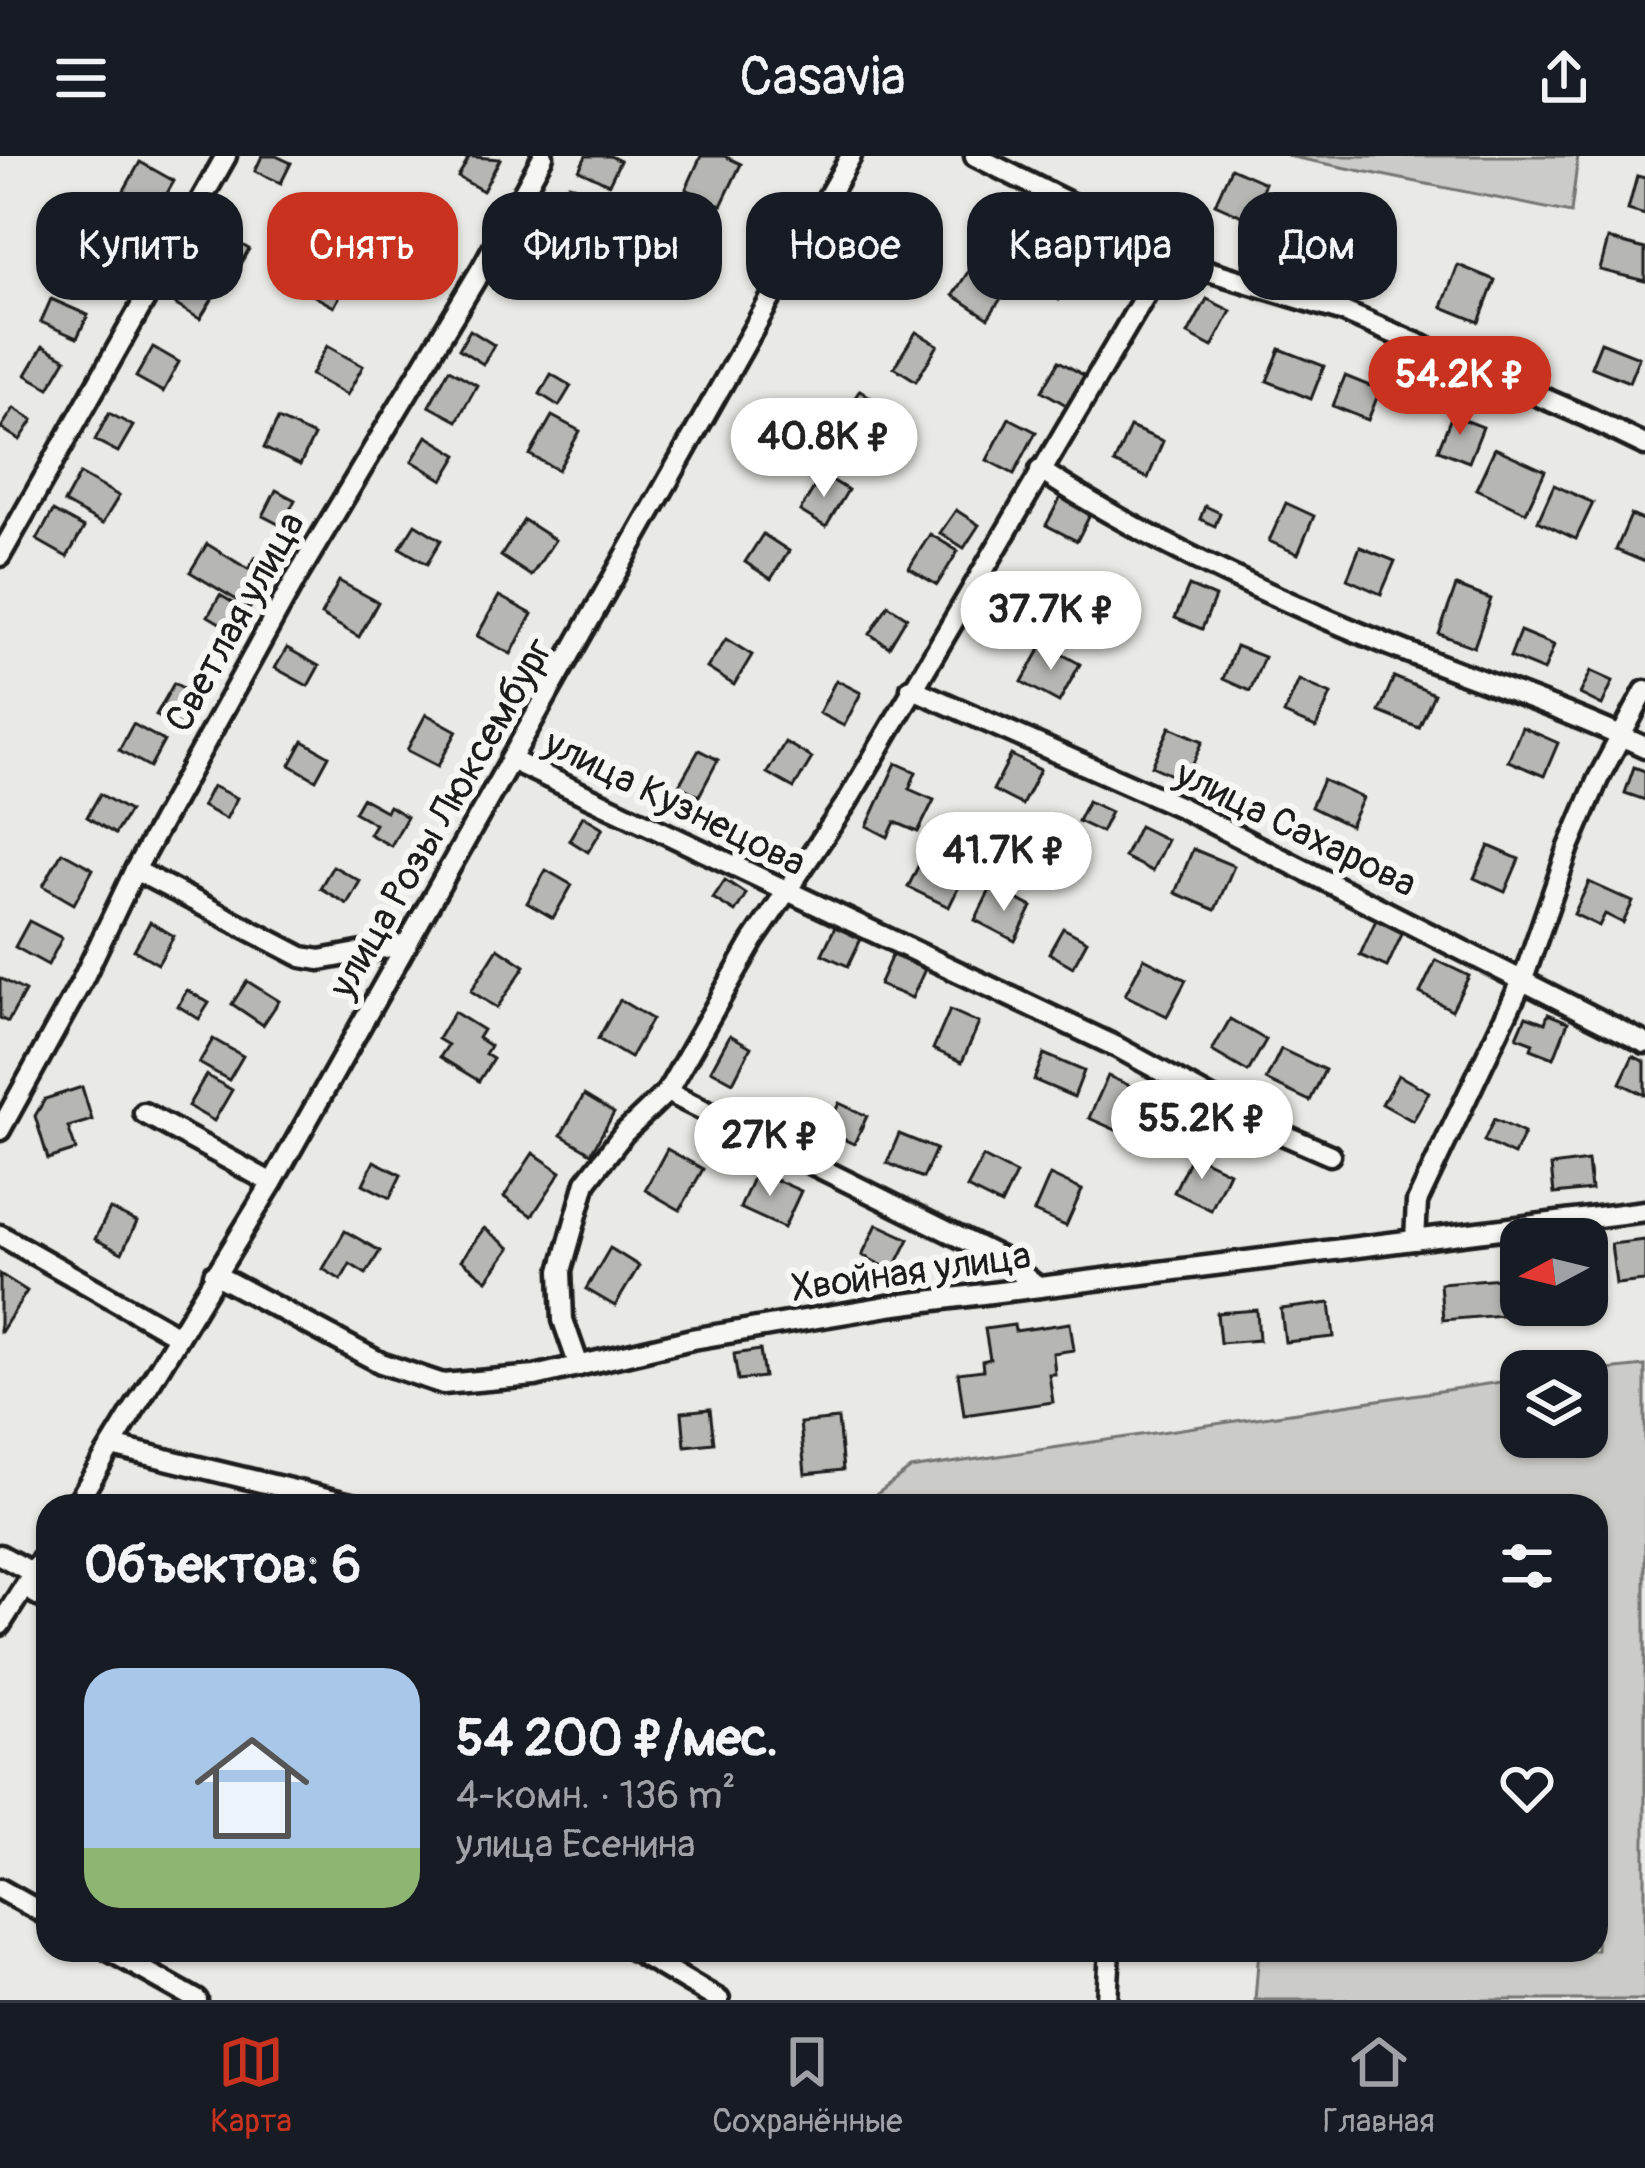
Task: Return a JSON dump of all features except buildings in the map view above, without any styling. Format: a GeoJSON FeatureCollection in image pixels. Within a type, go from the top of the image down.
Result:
{"type":"FeatureCollection","features":[{"type":"Feature","properties":{"kind":"street"},"geometry":{"type":"LineString","coordinates":[[0,556],[226,156]]}},
{"type":"Feature","properties":{"kind":"street","name":"Светлая улица"},"geometry":{"type":"LineString","coordinates":[[0,1130],[82,981],[135,870],[296,578],[482,268],[543,156]]}},
{"type":"Feature","properties":{"kind":"street","name":"улица Розы Люксембург"},"geometry":{"type":"LineString","coordinates":[[83,1494],[272,1183],[851,156]]}},
{"type":"Feature","properties":{"kind":"street"},"geometry":{"type":"LineString","coordinates":[[975,156],[1047,192]]}},
{"type":"Feature","properties":{"kind":"street"},"geometry":{"type":"LineString","coordinates":[[1214,273],[1344,312],[1645,445]]}},
{"type":"Feature","properties":{"kind":"street"},"geometry":{"type":"LineString","coordinates":[[579,1366],[563,1320],[562,1271],[586,1182],[624,1132],[667,1092],[753,941],[847,802],[1142,300]]}},
{"type":"Feature","properties":{"kind":"street"},"geometry":{"type":"LineString","coordinates":[[1040,470],[1167,542],[1347,628],[1645,747]]}},
{"type":"Feature","properties":{"kind":"street","name":"улица Сахарова"},"geometry":{"type":"LineString","coordinates":[[911,688],[1180,807],[1645,1043]]}},
{"type":"Feature","properties":{"kind":"street"},"geometry":{"type":"LineString","coordinates":[[1415,1240],[1417,1202],[1523,980],[1569,848],[1619,735],[1645,691]]}},
{"type":"Feature","properties":{"kind":"street","name":"улица Кузнецова"},"geometry":{"type":"LineString","coordinates":[[511,760],[1117,1047],[1250,1120],[1330,1155]]}},
{"type":"Feature","properties":{"kind":"street"},"geometry":{"type":"LineString","coordinates":[[135,870],[302,957],[320,960],[407,944]]}},
{"type":"Feature","properties":{"kind":"street"},"geometry":{"type":"LineString","coordinates":[[667,1092],[1001,1258],[1038,1287]]}},
{"type":"Feature","properties":{"kind":"street"},"geometry":{"type":"LineString","coordinates":[[144,1113],[272,1183]]}},
{"type":"Feature","properties":{"kind":"street","name":"Хвойная улица"},"geometry":{"type":"LineString","coordinates":[[214,1274],[381,1363],[443,1384],[535,1376],[735,1331],[888,1306],[1645,1211]]}},
{"type":"Feature","properties":{"kind":"street"},"geometry":{"type":"LineString","coordinates":[[0,1235],[178,1336]]}},
{"type":"Feature","properties":{"kind":"street"},"geometry":{"type":"LineString","coordinates":[[112,1446],[310,1494]]}},
{"type":"Feature","properties":{"kind":"street"},"geometry":{"type":"LineString","coordinates":[[0,1555],[36,1588]]}},
{"type":"Feature","properties":{"kind":"street"},"geometry":{"type":"LineString","coordinates":[[2,1621],[36,1568]]}},
{"type":"Feature","properties":{"kind":"street"},"geometry":{"type":"LineString","coordinates":[[0,1889],[36,1909]]}},
{"type":"Feature","properties":{"kind":"street"},"geometry":{"type":"LineString","coordinates":[[129,1962],[197,2000]]}},
{"type":"Feature","properties":{"kind":"street"},"geometry":{"type":"LineString","coordinates":[[654,1962],[718,2000]]}},
{"type":"Feature","properties":{"kind":"street"},"geometry":{"type":"LineString","coordinates":[[1107,2000],[1109,1962]]}},
{"type":"Feature","properties":{"kind":"shaded area"},"geometry":{"type":"Polygon","coordinates":[[[1287,156],[1578,156],[1571,213],[1287,156]]]}},
{"type":"Feature","properties":{"kind":"shaded area"},"geometry":{"type":"Polygon","coordinates":[[[1645,1366],[1645,2000],[1255,2000],[1258,1962],[1608,1962],[1608,1494],[877,1494],[910,1469],[1500,1382],[1500,1458],[1608,1458],[1608,1370],[1645,1366]]]}}]}
